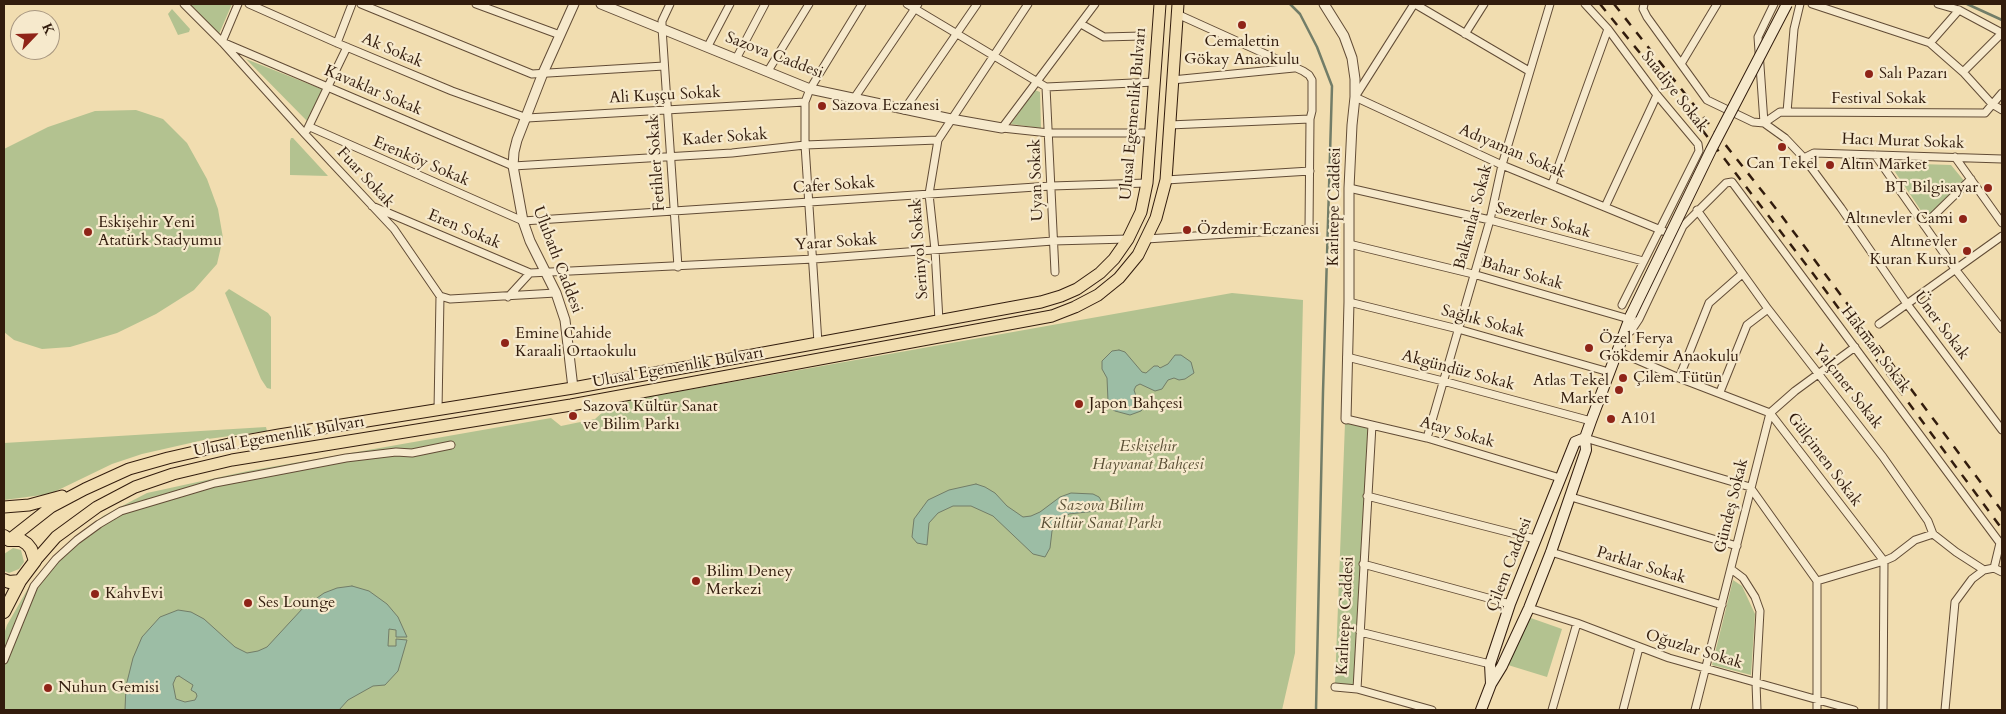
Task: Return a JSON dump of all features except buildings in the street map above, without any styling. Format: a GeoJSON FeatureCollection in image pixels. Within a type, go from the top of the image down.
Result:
{"type":"FeatureCollection","features":[{"type":"Feature","properties":{"kind":"highway"},"geometry":{"type":"LineString","coordinates":[[5,540],[21,540],[27,544],[32,549],[35,561]]}},
{"type":"Feature","properties":{"kind":"highway","name":"Ulusal Egemenlik Bulvarı"},"geometry":{"type":"LineString","coordinates":[[4,612],[20,581],[35,561]]}},
{"type":"Feature","properties":{"kind":"highway"},"geometry":{"type":"LineString","coordinates":[[4,580],[9,582],[20,581]]}},
{"type":"Feature","properties":{"kind":"main road"},"geometry":{"type":"LineString","coordinates":[[1162,4],[1178,9]]}},
{"type":"Feature","properties":{"kind":"main road","name":"Ulusal Egemenlik Bulvarı"},"geometry":{"type":"LineString","coordinates":[[5,540],[51,507],[129,469],[229,444],[573,388],[1041,302],[1077,289],[1114,259],[1128,239],[1141,212],[1147,183],[1162,4]]}},
{"type":"Feature","properties":{"kind":"main road"},"geometry":{"type":"LineString","coordinates":[[1491,684],[1502,666],[1529,608],[1551,552],[1586,450],[1585,438],[1590,421],[1630,317],[1711,150],[1787,4]]}},
{"type":"Feature","properties":{"kind":"main road","name":"Ulusal Egemenlik Bulvarı"},"geometry":{"type":"LineString","coordinates":[[35,561],[56,537],[97,507],[135,487],[172,474],[232,460],[571,405],[1052,316],[1098,295],[1119,278],[1138,255],[1156,218],[1166,180],[1178,9]]}},
{"type":"Feature","properties":{"kind":"main road","name":"Çilem Caddesi"},"geometry":{"type":"LineString","coordinates":[[1481,710],[1491,684],[1490,664],[1510,604],[1575,442],[1585,438]]}},
{"type":"Feature","properties":{"kind":"main road"},"geometry":{"type":"LineString","coordinates":[[4,506],[29,505],[85,489]]}},
{"type":"Feature","properties":{"kind":"street","name":"Fuar Sokak"},"geometry":{"type":"LineString","coordinates":[[184,4],[222,42],[394,229],[440,296]]}},
{"type":"Feature","properties":{"kind":"street"},"geometry":{"type":"LineString","coordinates":[[222,42],[238,4]]}},
{"type":"Feature","properties":{"kind":"street","name":"Ak Sokak"},"geometry":{"type":"LineString","coordinates":[[249,4],[452,91],[527,118]]}},
{"type":"Feature","properties":{"kind":"street"},"geometry":{"type":"LineString","coordinates":[[337,43],[352,4]]}},
{"type":"Feature","properties":{"kind":"street"},"geometry":{"type":"LineString","coordinates":[[361,4],[532,74],[664,66]]}},
{"type":"Feature","properties":{"kind":"street"},"geometry":{"type":"LineString","coordinates":[[476,4],[560,35]]}},
{"type":"Feature","properties":{"kind":"street","name":"Ulubatlı Caddesi"},"geometry":{"type":"LineString","coordinates":[[573,388],[565,320],[556,293],[523,221],[513,166],[516,146],[543,73],[574,4]]}},
{"type":"Feature","properties":{"kind":"street","name":"Sazova Caddesi"},"geometry":{"type":"LineString","coordinates":[[600,4],[617,7],[662,28],[810,89],[855,97],[904,110],[1002,128]]}},
{"type":"Feature","properties":{"kind":"street"},"geometry":{"type":"LineString","coordinates":[[662,28],[662,20],[670,4]]}},
{"type":"Feature","properties":{"kind":"street"},"geometry":{"type":"LineString","coordinates":[[708,46],[730,4]]}},
{"type":"Feature","properties":{"kind":"street"},"geometry":{"type":"LineString","coordinates":[[736,59],[765,4]]}},
{"type":"Feature","properties":{"kind":"street"},"geometry":{"type":"LineString","coordinates":[[768,71],[809,4]]}},
{"type":"Feature","properties":{"kind":"street"},"geometry":{"type":"LineString","coordinates":[[818,343],[814,259],[805,145],[806,102],[810,89],[862,4]]}},
{"type":"Feature","properties":{"kind":"street"},"geometry":{"type":"LineString","coordinates":[[907,4],[916,6],[1046,87],[1155,82]]}},
{"type":"Feature","properties":{"kind":"street"},"geometry":{"type":"LineString","coordinates":[[904,110],[976,4]]}},
{"type":"Feature","properties":{"kind":"street","name":"Serinyol Sokak"},"geometry":{"type":"LineString","coordinates":[[939,321],[935,250],[929,194],[938,140],[950,119],[1028,4]]}},
{"type":"Feature","properties":{"kind":"street"},"geometry":{"type":"LineString","coordinates":[[1002,128],[1095,4]]}},
{"type":"Feature","properties":{"kind":"street","name":"Karlıtepe Caddesi"},"geometry":{"type":"LineString","coordinates":[[1324,4],[1344,36],[1352,58],[1355,97],[1349,188],[1346,419]]}},
{"type":"Feature","properties":{"kind":"street"},"geometry":{"type":"LineString","coordinates":[[1355,97],[1415,4],[1529,71]]}},
{"type":"Feature","properties":{"kind":"street"},"geometry":{"type":"LineString","coordinates":[[1465,34],[1484,4]]}},
{"type":"Feature","properties":{"kind":"street","name":"Balkanlar Sokak"},"geometry":{"type":"LineString","coordinates":[[1427,438],[1490,220],[1502,165],[1550,4]]}},
{"type":"Feature","properties":{"kind":"street","name":"Suadiye Sokak"},"geometry":{"type":"LineString","coordinates":[[1585,4],[1608,29],[1656,95],[1698,144],[1699,151],[1659,228]]}},
{"type":"Feature","properties":{"kind":"street","name":"Üner Sokak"},"geometry":{"type":"LineString","coordinates":[[1644,4],[1643,9],[1647,17],[1706,100],[1753,122],[1764,123],[1785,138],[1804,158],[1908,304],[2002,430]]}},
{"type":"Feature","properties":{"kind":"street"},"geometry":{"type":"LineString","coordinates":[[1681,64],[1717,4]]}},
{"type":"Feature","properties":{"kind":"street"},"geometry":{"type":"LineString","coordinates":[[1764,123],[1758,37],[1774,4]]}},
{"type":"Feature","properties":{"kind":"street"},"geometry":{"type":"LineString","coordinates":[[1787,112],[1794,29],[1800,4]]}},
{"type":"Feature","properties":{"kind":"street"},"geometry":{"type":"LineString","coordinates":[[1812,4],[1930,43],[1963,72],[1992,104],[2002,110]]}},
{"type":"Feature","properties":{"kind":"street"},"geometry":{"type":"LineString","coordinates":[[1938,4],[1959,10],[2002,33],[1963,72]]}},
{"type":"Feature","properties":{"kind":"street"},"geometry":{"type":"LineString","coordinates":[[855,97],[916,6]]}},
{"type":"Feature","properties":{"kind":"street"},"geometry":{"type":"LineString","coordinates":[[1146,239],[1309,229],[1312,80],[1308,74],[1178,9]]}},
{"type":"Feature","properties":{"kind":"street"},"geometry":{"type":"LineString","coordinates":[[1930,43],[1959,10]]}},
{"type":"Feature","properties":{"kind":"street"},"geometry":{"type":"LineString","coordinates":[[1081,24],[1104,37],[1142,36]]}},
{"type":"Feature","properties":{"kind":"street","name":"Fetihler Sokak"},"geometry":{"type":"LineString","coordinates":[[662,28],[678,267]]}},
{"type":"Feature","properties":{"kind":"street"},"geometry":{"type":"LineString","coordinates":[[1552,184],[1608,29]]}},
{"type":"Feature","properties":{"kind":"street","name":"Kavaklar Sokak"},"geometry":{"type":"LineString","coordinates":[[222,42],[513,166]]}},
{"type":"Feature","properties":{"kind":"street"},"geometry":{"type":"LineString","coordinates":[[305,134],[347,47]]}},
{"type":"Feature","properties":{"kind":"street"},"geometry":{"type":"LineString","coordinates":[[1172,80],[1295,68]]}},
{"type":"Feature","properties":{"kind":"street","name":"Uyan Sokak"},"geometry":{"type":"LineString","coordinates":[[1046,87],[1055,272]]}},
{"type":"Feature","properties":{"kind":"street"},"geometry":{"type":"LineString","coordinates":[[1992,104],[2002,93]]}},
{"type":"Feature","properties":{"kind":"street"},"geometry":{"type":"LineString","coordinates":[[1606,207],[1656,95]]}},
{"type":"Feature","properties":{"kind":"street","name":"Adıyaman Sokak"},"geometry":{"type":"LineString","coordinates":[[1355,97],[1502,165],[1678,237]]}},
{"type":"Feature","properties":{"kind":"street","name":"Ali Kuşçu Sokak"},"geometry":{"type":"LineString","coordinates":[[527,118],[806,102]]}},
{"type":"Feature","properties":{"kind":"street","name":"Festival Sokak"},"geometry":{"type":"LineString","coordinates":[[1764,123],[1780,112],[1985,113],[1992,104]]}},
{"type":"Feature","properties":{"kind":"street"},"geometry":{"type":"LineString","coordinates":[[1170,125],[1310,119]]}},
{"type":"Feature","properties":{"kind":"street","name":"Erenköy Sokak"},"geometry":{"type":"LineString","coordinates":[[310,127],[523,221]]}},
{"type":"Feature","properties":{"kind":"street"},"geometry":{"type":"LineString","coordinates":[[1002,128],[1049,133],[1150,133]]}},
{"type":"Feature","properties":{"kind":"street","name":"Kader Sokak"},"geometry":{"type":"LineString","coordinates":[[513,166],[732,153],[805,145],[938,140]]}},
{"type":"Feature","properties":{"kind":"street","name":"Hacı Murat Sokak"},"geometry":{"type":"LineString","coordinates":[[1804,158],[1814,153],[2002,159]]}},
{"type":"Feature","properties":{"kind":"street"},"geometry":{"type":"LineString","coordinates":[[1875,154],[1955,269],[2002,329]]}},
{"type":"Feature","properties":{"kind":"street"},"geometry":{"type":"LineString","coordinates":[[1955,157],[2002,223]]}},
{"type":"Feature","properties":{"kind":"street"},"geometry":{"type":"LineString","coordinates":[[1166,180],[1310,171]]}},
{"type":"Feature","properties":{"kind":"street"},"geometry":{"type":"LineString","coordinates":[[1924,225],[1971,179]]}},
{"type":"Feature","properties":{"kind":"street","name":"Hakman Sokak"},"geometry":{"type":"LineString","coordinates":[[1697,210],[1726,184],[1732,182],[2000,543],[1994,568]]}},
{"type":"Feature","properties":{"kind":"street","name":"Cafer Sokak"},"geometry":{"type":"LineString","coordinates":[[523,221],[1051,186],[1147,183]]}},
{"type":"Feature","properties":{"kind":"street","name":"Sezerler Sokak"},"geometry":{"type":"LineString","coordinates":[[1349,188],[1490,220],[1643,261]]}},
{"type":"Feature","properties":{"kind":"street","name":"Eren Sokak"},"geometry":{"type":"LineString","coordinates":[[372,206],[530,273],[546,274]]}},
{"type":"Feature","properties":{"kind":"street"},"geometry":{"type":"LineString","coordinates":[[1622,337],[1631,331],[1640,319],[1683,226],[1697,210]]}},
{"type":"Feature","properties":{"kind":"street","name":"Yalçıner Sokak"},"geometry":{"type":"LineString","coordinates":[[1697,210],[1768,309],[1883,457],[1928,521],[1933,534],[1984,570]]}},
{"type":"Feature","properties":{"kind":"street"},"geometry":{"type":"LineString","coordinates":[[1622,305],[1659,228]]}},
{"type":"Feature","properties":{"kind":"street"},"geometry":{"type":"LineString","coordinates":[[1879,324],[2002,236]]}},
{"type":"Feature","properties":{"kind":"street","name":"Yarar Sokak"},"geometry":{"type":"LineString","coordinates":[[546,274],[814,259],[1053,241],[1128,239]]}},
{"type":"Feature","properties":{"kind":"street","name":"Bahar Sokak"},"geometry":{"type":"LineString","coordinates":[[1349,244],[1473,274],[1630,317]]}},
{"type":"Feature","properties":{"kind":"street"},"geometry":{"type":"LineString","coordinates":[[508,296],[530,273]]}},
{"type":"Feature","properties":{"kind":"street"},"geometry":{"type":"LineString","coordinates":[[1679,378],[1709,303],[1742,274]]}},
{"type":"Feature","properties":{"kind":"street"},"geometry":{"type":"LineString","coordinates":[[438,410],[440,296],[450,299],[556,293]]}},
{"type":"Feature","properties":{"kind":"street","name":"Sağlık Sokak"},"geometry":{"type":"LineString","coordinates":[[1349,302],[1458,329],[1609,372]]}},
{"type":"Feature","properties":{"kind":"street"},"geometry":{"type":"LineString","coordinates":[[1720,392],[1747,325],[1768,309]]}},
{"type":"Feature","properties":{"kind":"street"},"geometry":{"type":"LineString","coordinates":[[1770,412],[1855,347]]}},
{"type":"Feature","properties":{"kind":"street","name":"Gülçimen Sokak"},"geometry":{"type":"LineString","coordinates":[[1617,351],[1679,378],[1770,412],[1884,561]]}},
{"type":"Feature","properties":{"kind":"street","name":"Akgündüz Sokak"},"geometry":{"type":"LineString","coordinates":[[1347,357],[1443,380],[1590,421]]}},
{"type":"Feature","properties":{"kind":"street","name":"Gündeş Sokak"},"geometry":{"type":"LineString","coordinates":[[1695,710],[1707,669],[1770,412]]}},
{"type":"Feature","properties":{"kind":"street","name":"Atay Sokak"},"geometry":{"type":"LineString","coordinates":[[1346,419],[1427,438],[1560,478]]}},
{"type":"Feature","properties":{"kind":"street","name":"Karlıtepe Caddesi"},"geometry":{"type":"LineString","coordinates":[[1357,689],[1372,425]]}},
{"type":"Feature","properties":{"kind":"street"},"geometry":{"type":"LineString","coordinates":[[1585,438],[1750,488],[1817,581],[1818,710]]}},
{"type":"Feature","properties":{"kind":"street"},"geometry":{"type":"LineString","coordinates":[[4,660],[34,586],[56,559],[77,540],[121,511],[215,482],[346,458],[396,452],[412,453],[451,445]]}},
{"type":"Feature","properties":{"kind":"street"},"geometry":{"type":"LineString","coordinates":[[1367,496],[1535,539]]}},
{"type":"Feature","properties":{"kind":"street"},"geometry":{"type":"LineString","coordinates":[[1570,497],[1737,546]]}},
{"type":"Feature","properties":{"kind":"street"},"geometry":{"type":"LineString","coordinates":[[1817,581],[1884,561],[1893,557],[1915,540],[1933,534]]}},
{"type":"Feature","properties":{"kind":"street","name":"Parklar Sokak"},"geometry":{"type":"LineString","coordinates":[[1551,552],[1722,605]]}},
{"type":"Feature","properties":{"kind":"street"},"geometry":{"type":"LineString","coordinates":[[1883,710],[1884,561]]}},
{"type":"Feature","properties":{"kind":"street"},"geometry":{"type":"LineString","coordinates":[[1363,564],[1510,604]]}},
{"type":"Feature","properties":{"kind":"street"},"geometry":{"type":"LineString","coordinates":[[1946,710],[1954,602],[1972,578],[1984,570],[1994,568],[2002,572]]}},
{"type":"Feature","properties":{"kind":"street"},"geometry":{"type":"LineString","coordinates":[[1731,569],[1743,578],[1755,597],[1760,611],[1756,683],[1758,710]]}},
{"type":"Feature","properties":{"kind":"street","name":"Oğuzlar Sokak"},"geometry":{"type":"LineString","coordinates":[[1529,608],[1576,623],[1639,648],[1854,710]]}},
{"type":"Feature","properties":{"kind":"street"},"geometry":{"type":"LineString","coordinates":[[1552,710],[1576,623]]}},
{"type":"Feature","properties":{"kind":"street"},"geometry":{"type":"LineString","coordinates":[[1360,632],[1490,664]]}},
{"type":"Feature","properties":{"kind":"street"},"geometry":{"type":"LineString","coordinates":[[1623,710],[1639,648]]}},
{"type":"Feature","properties":{"kind":"street"},"geometry":{"type":"LineString","coordinates":[[1335,687],[1357,689],[1432,710]]}},
{"type":"Feature","properties":{"kind":"green space"},"geometry":{"type":"Polygon","coordinates":[[[190,4],[232,4],[219,34],[190,4]]]}},
{"type":"Feature","properties":{"kind":"green space"},"geometry":{"type":"Polygon","coordinates":[[[172,9],[190,29],[189,32],[178,35],[168,14],[172,9]]]}},
{"type":"Feature","properties":{"kind":"green space"},"geometry":{"type":"Polygon","coordinates":[[[246,59],[324,90],[308,122],[246,59]]]}},
{"type":"Feature","properties":{"kind":"green space"},"geometry":{"type":"Polygon","coordinates":[[[1035,90],[1040,92],[1041,128],[1011,124],[1035,90]]]}},
{"type":"Feature","properties":{"kind":"green space","name":"Eskişehir Yeni Atatürk Stadyumu"},"geometry":{"type":"Polygon","coordinates":[[[136,110],[163,119],[187,143],[207,179],[218,209],[223,238],[217,264],[194,290],[156,314],[117,333],[70,347],[42,349],[14,340],[4,332],[4,149],[48,127],[95,111],[136,110]]]}},
{"type":"Feature","properties":{"kind":"green space"},"geometry":{"type":"Polygon","coordinates":[[[291,138],[293,138],[328,176],[290,175],[291,138]]]}},
{"type":"Feature","properties":{"kind":"green space"},"geometry":{"type":"Polygon","coordinates":[[[1889,163],[1951,165],[1965,182],[1926,218],[1889,163]]]}},
{"type":"Feature","properties":{"kind":"green space"},"geometry":{"type":"Polygon","coordinates":[[[229,289],[268,313],[271,317],[271,389],[267,388],[261,379],[225,293],[229,289]]]}},
{"type":"Feature","properties":{"kind":"green space","name":"Sazova Bilim Kültür Sanat Parkı"},"geometry":{"type":"Polygon","coordinates":[[[1232,293],[1303,300],[1295,653],[1282,710],[4,710],[4,634],[7,625],[30,585],[60,551],[103,516],[147,493],[248,471],[551,418],[561,426],[595,419],[604,411],[631,400],[1232,293]]]}},
{"type":"Feature","properties":{"kind":"green space"},"geometry":{"type":"Polygon","coordinates":[[[1345,423],[1369,428],[1354,685],[1335,684],[1345,423]]]}},
{"type":"Feature","properties":{"kind":"green space"},"geometry":{"type":"Polygon","coordinates":[[[266,427],[267,431],[208,439],[142,454],[112,464],[50,494],[4,500],[4,443],[266,427]]]}},
{"type":"Feature","properties":{"kind":"green space"},"geometry":{"type":"Polygon","coordinates":[[[13,548],[21,550],[24,562],[19,569],[9,573],[4,571],[4,554],[13,548]]]}},
{"type":"Feature","properties":{"kind":"green space"},"geometry":{"type":"Polygon","coordinates":[[[1733,580],[1742,586],[1755,614],[1751,675],[1712,665],[1733,580]]]}},
{"type":"Feature","properties":{"kind":"green space"},"geometry":{"type":"Polygon","coordinates":[[[1528,617],[1562,629],[1547,677],[1508,665],[1528,617]]]}},
{"type":"Feature","properties":{"kind":"shaded area"},"geometry":{"type":"Polygon","coordinates":[[[1119,350],[1125,352],[1142,372],[1146,373],[1154,366],[1160,368],[1168,364],[1175,355],[1181,355],[1191,362],[1194,373],[1185,379],[1179,380],[1174,378],[1168,380],[1162,389],[1155,391],[1140,384],[1134,390],[1136,396],[1142,397],[1145,401],[1145,407],[1141,411],[1130,415],[1115,411],[1110,408],[1108,401],[1107,378],[1102,369],[1102,361],[1112,351],[1119,350]]]}},
{"type":"Feature","properties":{"kind":"shaded area"},"geometry":{"type":"Polygon","coordinates":[[[976,484],[995,493],[1007,506],[1023,517],[1040,512],[1060,497],[1071,493],[1093,494],[1099,497],[1102,502],[1096,511],[1069,514],[1055,524],[1052,531],[1050,548],[1045,557],[1033,554],[993,516],[971,506],[953,506],[938,513],[929,523],[927,545],[917,543],[912,537],[914,519],[928,500],[949,490],[976,484]]]}},
{"type":"Feature","properties":{"kind":"shaded area"},"geometry":{"type":"Polygon","coordinates":[[[352,586],[369,591],[387,604],[398,617],[407,637],[396,637],[396,630],[389,629],[388,646],[396,646],[396,639],[407,640],[398,671],[385,685],[373,686],[348,700],[339,710],[125,710],[126,686],[133,658],[142,637],[160,617],[178,610],[191,612],[204,619],[235,647],[247,653],[267,647],[303,608],[324,593],[337,588],[352,586]],[[179,676],[176,677],[173,684],[176,699],[185,702],[195,700],[196,693],[191,690],[193,685],[179,676]]]}},
{"type":"Feature","properties":{"kind":"waterway"},"geometry":{"type":"LineString","coordinates":[[1290,4],[1300,14],[1317,47],[1332,86],[1316,710]]}},
{"type":"Feature","properties":{"kind":"waterway"},"geometry":{"type":"LineString","coordinates":[[1967,4],[2002,20]]}},
{"type":"Feature","properties":{"kind":"railway"},"geometry":{"type":"LineString","coordinates":[[1600,4],[1693,118],[1811,271],[2002,529]]}},
{"type":"Feature","properties":{"kind":"railway"},"geometry":{"type":"LineString","coordinates":[[1614,4],[1781,215],[2002,511]]}},
{"type":"Feature","properties":{"kind":"place","name":"Cemalettin Gökay Anaokulu"},"geometry":{"type":"Point","coordinates":[1242,25]}},
{"type":"Feature","properties":{"kind":"place","name":"Salı Pazarı"},"geometry":{"type":"Point","coordinates":[1869,74]}},
{"type":"Feature","properties":{"kind":"place","name":"Sazova Eczanesi"},"geometry":{"type":"Point","coordinates":[822,106]}},
{"type":"Feature","properties":{"kind":"place","name":"Can Tekel"},"geometry":{"type":"Point","coordinates":[1782,147]}},
{"type":"Feature","properties":{"kind":"place","name":"Altın Market"},"geometry":{"type":"Point","coordinates":[1830,165]}},
{"type":"Feature","properties":{"kind":"place","name":"BT Bilgisayar"},"geometry":{"type":"Point","coordinates":[1988,188]}},
{"type":"Feature","properties":{"kind":"place","name":"Altınevler Cami"},"geometry":{"type":"Point","coordinates":[1963,219]}},
{"type":"Feature","properties":{"kind":"place","name":"Özdemir Eczanesi"},"geometry":{"type":"Point","coordinates":[1187,230]}},
{"type":"Feature","properties":{"kind":"place","name":"Eskişehir Yeni Atatürk Stadyumu"},"geometry":{"type":"Point","coordinates":[88,232]}},
{"type":"Feature","properties":{"kind":"place","name":"Altınevler Kuran Kursu"},"geometry":{"type":"Point","coordinates":[1967,251]}},
{"type":"Feature","properties":{"kind":"place","name":"Emine Cahide Karaali Ortaokulu"},"geometry":{"type":"Point","coordinates":[505,343]}},
{"type":"Feature","properties":{"kind":"place","name":"Özel Ferya Gökdemir Anaokulu"},"geometry":{"type":"Point","coordinates":[1589,348]}},
{"type":"Feature","properties":{"kind":"place","name":"Çilem Tütün"},"geometry":{"type":"Point","coordinates":[1623,378]}},
{"type":"Feature","properties":{"kind":"place","name":"Atlas Tekel Market"},"geometry":{"type":"Point","coordinates":[1619,390]}},
{"type":"Feature","properties":{"kind":"place","name":"Japon Bahçesi"},"geometry":{"type":"Point","coordinates":[1079,404]}},
{"type":"Feature","properties":{"kind":"place","name":"Sazova Kültür Sanat ve Bilim Parkı"},"geometry":{"type":"Point","coordinates":[573,416]}},
{"type":"Feature","properties":{"kind":"place","name":"A101"},"geometry":{"type":"Point","coordinates":[1611,419]}},
{"type":"Feature","properties":{"kind":"place","name":"Bilim Deney Merkezi"},"geometry":{"type":"Point","coordinates":[696,581]}},
{"type":"Feature","properties":{"kind":"place","name":"KahvEvi"},"geometry":{"type":"Point","coordinates":[95,594]}},
{"type":"Feature","properties":{"kind":"place","name":"Ses Lounge"},"geometry":{"type":"Point","coordinates":[248,603]}},
{"type":"Feature","properties":{"kind":"place","name":"Nuhun Gemisi"},"geometry":{"type":"Point","coordinates":[48,688]}},
{"type":"Feature","properties":{"kind":"park label","name":"Eskişehir Hayvanat Bahçesi"},"geometry":{"type":"Point","coordinates":[1148,456]}}]}
